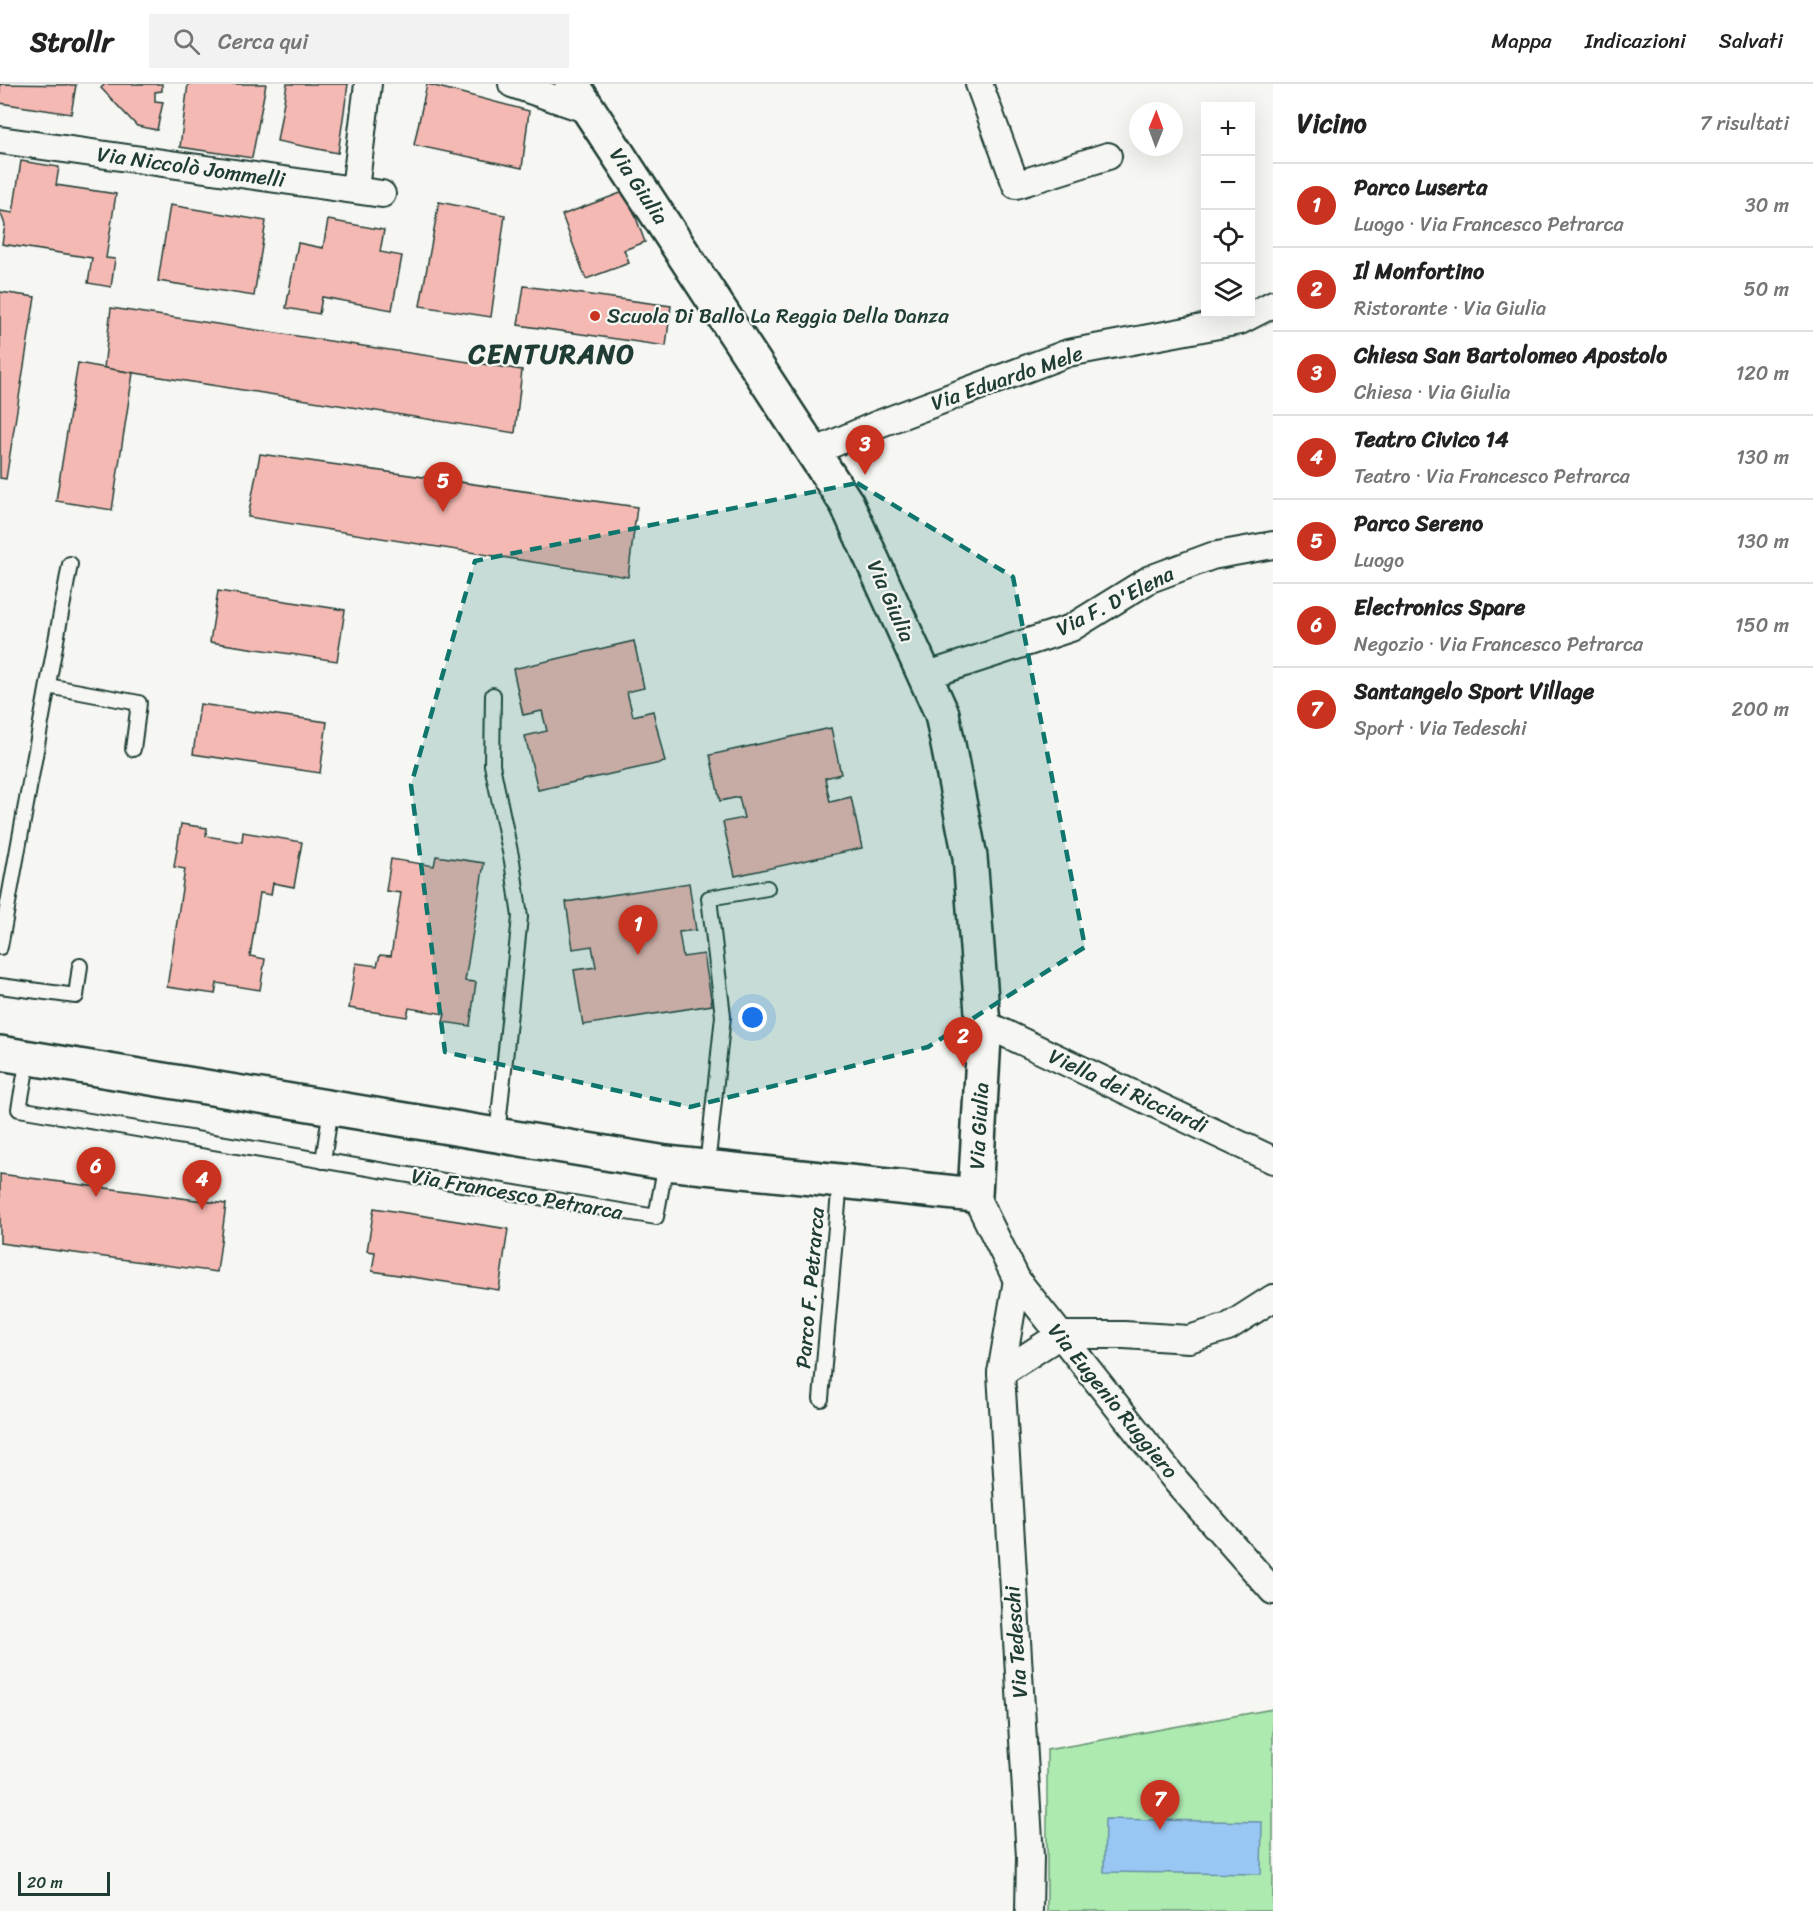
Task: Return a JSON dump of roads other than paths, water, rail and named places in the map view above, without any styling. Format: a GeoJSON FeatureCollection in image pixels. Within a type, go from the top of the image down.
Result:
{"type":"FeatureCollection","features":[{"type":"Feature","properties":{"kind":"main road","name":"Via Giulia"},"geometry":{"type":"LineString","coordinates":[[580,97],[847,504],[942,714],[970,857],[983,1023],[975,1195]]}},
{"type":"Feature","properties":{"kind":"main road","name":"Via Francesco Petrarca"},"geometry":{"type":"LineString","coordinates":[[14,1055],[666,1163],[975,1195]]}},
{"type":"Feature","properties":{"kind":"street"},"geometry":{"type":"LineString","coordinates":[[356,189],[368,84]]}},
{"type":"Feature","properties":{"kind":"street"},"geometry":{"type":"LineString","coordinates":[[512,84],[580,97]]}},
{"type":"Feature","properties":{"kind":"street"},"geometry":{"type":"LineString","coordinates":[[979,84],[1016,185],[1108,156]]}},
{"type":"Feature","properties":{"kind":"street","name":"Via Niccolò Jommelli"},"geometry":{"type":"LineString","coordinates":[[0,140],[382,194]]}},
{"type":"Feature","properties":{"kind":"street","name":"Via Eduardo Mele"},"geometry":{"type":"LineString","coordinates":[[814,452],[876,425],[1068,353],[1240,321],[1273,304]]}},
{"type":"Feature","properties":{"kind":"street","name":"Via F. D'Elena"},"geometry":{"type":"LineString","coordinates":[[925,676],[1071,628],[1150,579],[1181,567],[1212,556],[1273,545]]}},
{"type":"Feature","properties":{"kind":"street","name":"Viella dei Ricciardi"},"geometry":{"type":"LineString","coordinates":[[983,1023],[1273,1160]]}},
{"type":"Feature","properties":{"kind":"street","name":"Via Eugenio Ruggiero"},"geometry":{"type":"LineString","coordinates":[[975,1195],[1017,1280],[1177,1482],[1273,1591]]}},
{"type":"Feature","properties":{"kind":"street","name":"Via Tedeschi"},"geometry":{"type":"LineString","coordinates":[[1017,1280],[1001,1373],[1030,1857],[1029,1911]]}},
{"type":"Feature","properties":{"kind":"street"},"geometry":{"type":"LineString","coordinates":[[1001,1373],[1060,1335],[1124,1335],[1189,1339],[1228,1327],[1273,1298]]}},
{"type":"Feature","properties":{"kind":"lane"},"geometry":{"type":"LineString","coordinates":[[0,948],[70,564]]}},
{"type":"Feature","properties":{"kind":"lane"},"geometry":{"type":"LineString","coordinates":[[48,686],[139,703],[133,749]]}},
{"type":"Feature","properties":{"kind":"lane"},"geometry":{"type":"LineString","coordinates":[[493,694],[492,765],[512,861],[520,917],[497,1135]]}},
{"type":"Feature","properties":{"kind":"lane"},"geometry":{"type":"LineString","coordinates":[[707,1167],[723,1016],[709,898],[767,888]]}},
{"type":"Feature","properties":{"kind":"lane"},"geometry":{"type":"LineString","coordinates":[[0,986],[76,996],[80,966]]}},
{"type":"Feature","properties":{"kind":"lane","name":"Via Francesco Petrarca"},"geometry":{"type":"LineString","coordinates":[[14,1055],[19,1109],[657,1217],[666,1163]]}},
{"type":"Feature","properties":{"kind":"lane"},"geometry":{"type":"LineString","coordinates":[[323,1161],[331,1108]]}},
{"type":"Feature","properties":{"kind":"lane","name":"Parco F. Petrarca"},"geometry":{"type":"LineString","coordinates":[[821,1399],[840,1181]]}},
{"type":"Feature","properties":{"kind":"water"},"geometry":{"type":"Polygon","coordinates":[[[1105,1819],[1262,1822],[1261,1874],[1104,1872],[1105,1819]]]}},
{"type":"Feature","properties":{"kind":"place","name":"Scuola Di Ballo La Reggia Della Danza"},"geometry":{"type":"Point","coordinates":[595,316]}},
{"type":"Feature","properties":{"kind":"place","name":"Chiesa San Bartolomeo Apostolo"},"geometry":{"type":"Point","coordinates":[865,475]}},
{"type":"Feature","properties":{"kind":"place","name":"Parco Sereno"},"geometry":{"type":"Point","coordinates":[443,512]}},
{"type":"Feature","properties":{"kind":"place","name":"Parco Luserta"},"geometry":{"type":"Point","coordinates":[638,955]}},
{"type":"Feature","properties":{"kind":"place","name":"Il Monfortino"},"geometry":{"type":"Point","coordinates":[963,1067]}},
{"type":"Feature","properties":{"kind":"place","name":"Electronics Spare"},"geometry":{"type":"Point","coordinates":[96,1197]}},
{"type":"Feature","properties":{"kind":"place","name":"Teatro Civico 14"},"geometry":{"type":"Point","coordinates":[202,1210]}},
{"type":"Feature","properties":{"kind":"place","name":"Santangelo Sport Village"},"geometry":{"type":"Point","coordinates":[1160,1830]}},
{"type":"Feature","properties":{"kind":"district","name":"CENTURANO"},"geometry":{"type":"Point","coordinates":[552,354]}}]}
